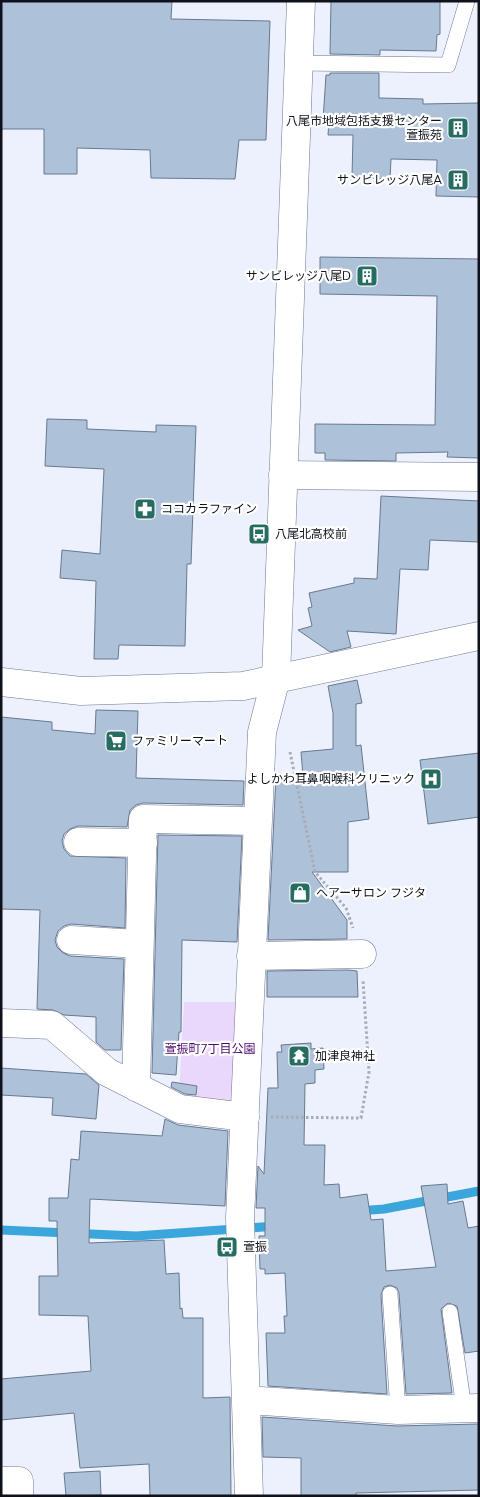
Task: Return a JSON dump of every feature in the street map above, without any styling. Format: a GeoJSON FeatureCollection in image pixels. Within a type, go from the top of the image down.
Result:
{"type":"FeatureCollection","features":[{"type":"Feature","properties":{"kind":"street"},"geometry":{"type":"LineString","coordinates":[[249,1496],[241,1228],[251,956],[262,732],[276,678],[301,1]]}},
{"type":"Feature","properties":{"kind":"street"},"geometry":{"type":"LineString","coordinates":[[283,475],[404,464],[479,477]]}},
{"type":"Feature","properties":{"kind":"street"},"geometry":{"type":"LineString","coordinates":[[1,682],[81,691],[243,686],[479,636]]}},
{"type":"Feature","properties":{"kind":"street"},"geometry":{"type":"LineString","coordinates":[[136,1087],[143,819],[257,821]]}},
{"type":"Feature","properties":{"kind":"street"},"geometry":{"type":"LineString","coordinates":[[78,842],[143,843]]}},
{"type":"Feature","properties":{"kind":"street"},"geometry":{"type":"LineString","coordinates":[[72,940],[140,944]]}},
{"type":"Feature","properties":{"kind":"street"},"geometry":{"type":"LineString","coordinates":[[251,956],[362,954]]}},
{"type":"Feature","properties":{"kind":"street"},"geometry":{"type":"LineString","coordinates":[[1,1024],[52,1026],[107,1072],[180,1109],[245,1117]]}},
{"type":"Feature","properties":{"kind":"street"},"geometry":{"type":"LineString","coordinates":[[247,1400],[398,1410],[472,1408]]}},
{"type":"Feature","properties":{"kind":"street"},"geometry":{"type":"LineString","coordinates":[[1,1481],[19,1481],[19,1496]]}},
{"type":"Feature","properties":{"kind":"lane"},"geometry":{"type":"LineString","coordinates":[[298,63],[448,65],[468,1]]}},
{"type":"Feature","properties":{"kind":"lane"},"geometry":{"type":"LineString","coordinates":[[390,1294],[398,1410]]}},
{"type":"Feature","properties":{"kind":"lane"},"geometry":{"type":"LineString","coordinates":[[450,1312],[472,1408]]}},
{"type":"Feature","properties":{"kind":"green space","name":"萱振町7丁目公園"},"geometry":{"type":"Polygon","coordinates":[[[184,1002],[240,1002],[238,1107],[179,1095],[184,1002]]]}},
{"type":"Feature","properties":{"kind":"building"},"geometry":{"type":"Polygon","coordinates":[[[1,1],[172,1],[171,19],[270,21],[266,140],[239,140],[235,179],[151,178],[150,150],[77,148],[77,174],[44,174],[44,129],[1,129],[1,1]]]}},
{"type":"Feature","properties":{"kind":"building"},"geometry":{"type":"Polygon","coordinates":[[[331,1],[440,1],[440,34],[437,35],[436,51],[380,50],[380,55],[330,54],[331,1]]]}},
{"type":"Feature","properties":{"kind":"building"},"geometry":{"type":"Polygon","coordinates":[[[330,73],[379,73],[379,98],[423,99],[423,104],[479,103],[479,197],[436,196],[437,160],[391,159],[390,179],[352,177],[353,135],[328,135],[329,120],[323,120],[326,75],[330,75],[330,73]]]}},
{"type":"Feature","properties":{"kind":"building"},"geometry":{"type":"Polygon","coordinates":[[[320,257],[479,259],[479,458],[447,457],[448,452],[396,453],[396,461],[325,460],[325,453],[315,453],[315,424],[435,425],[437,296],[320,294],[320,257]]]}},
{"type":"Feature","properties":{"kind":"building"},"geometry":{"type":"Polygon","coordinates":[[[47,419],[87,420],[87,429],[156,432],[156,425],[196,426],[191,564],[187,564],[185,646],[119,645],[118,659],[94,659],[96,581],[60,578],[62,550],[100,554],[104,469],[45,466],[47,419]]]}},
{"type":"Feature","properties":{"kind":"building"},"geometry":{"type":"Polygon","coordinates":[[[381,496],[479,501],[479,542],[430,540],[428,570],[400,569],[396,634],[347,631],[351,647],[330,652],[298,630],[312,626],[308,608],[312,607],[309,593],[354,583],[354,578],[377,579],[381,496]]]}},
{"type":"Feature","properties":{"kind":"building"},"geometry":{"type":"Polygon","coordinates":[[[357,680],[362,703],[356,704],[356,746],[361,745],[369,819],[348,822],[348,872],[312,872],[347,920],[347,939],[268,940],[276,776],[303,776],[301,752],[333,749],[333,713],[328,686],[357,680]]]}},
{"type":"Feature","properties":{"kind":"building"},"geometry":{"type":"Polygon","coordinates":[[[96,710],[138,711],[136,778],[244,781],[243,805],[143,803],[136,805],[130,810],[127,827],[78,826],[64,834],[62,841],[64,849],[70,856],[126,858],[125,928],[71,924],[64,926],[58,931],[55,940],[57,947],[63,953],[70,956],[124,959],[121,1050],[105,1050],[96,1042],[96,1017],[64,1015],[53,1010],[37,1009],[40,910],[1,909],[1,717],[52,722],[52,730],[95,734],[96,710]]]}},
{"type":"Feature","properties":{"kind":"building"},"geometry":{"type":"Polygon","coordinates":[[[479,753],[479,817],[428,824],[420,760],[479,753]]]}},
{"type":"Feature","properties":{"kind":"building"},"geometry":{"type":"Polygon","coordinates":[[[158,835],[242,836],[237,942],[182,940],[181,1032],[179,1032],[176,1075],[152,1073],[158,835]]]}},
{"type":"Feature","properties":{"kind":"building"},"geometry":{"type":"Polygon","coordinates":[[[267,971],[357,971],[358,997],[267,997],[267,971]]]}},
{"type":"Feature","properties":{"kind":"building"},"geometry":{"type":"Polygon","coordinates":[[[311,1043],[311,1049],[323,1048],[324,1069],[315,1070],[315,1083],[305,1084],[304,1145],[325,1145],[324,1185],[339,1184],[340,1198],[367,1194],[371,1220],[383,1219],[386,1271],[436,1267],[421,1186],[447,1184],[448,1204],[463,1201],[468,1228],[479,1226],[479,1351],[465,1353],[457,1306],[448,1303],[441,1309],[452,1393],[406,1394],[399,1293],[397,1288],[390,1285],[384,1287],[381,1295],[387,1394],[268,1386],[266,1333],[285,1333],[284,1316],[287,1316],[285,1273],[265,1274],[265,1269],[260,1269],[259,1236],[265,1236],[265,1208],[256,1208],[258,1166],[264,1174],[268,1088],[278,1088],[277,1052],[282,1052],[281,1045],[311,1043]]]}},
{"type":"Feature","properties":{"kind":"building"},"geometry":{"type":"Polygon","coordinates":[[[1,1068],[86,1074],[99,1085],[96,1119],[52,1115],[53,1098],[1,1095],[1,1068]]]}},
{"type":"Feature","properties":{"kind":"building"},"geometry":{"type":"Polygon","coordinates":[[[172,1082],[197,1086],[196,1095],[185,1094],[171,1087],[172,1082]]]}},
{"type":"Feature","properties":{"kind":"building"},"geometry":{"type":"Polygon","coordinates":[[[165,1119],[178,1125],[228,1131],[225,1206],[90,1199],[89,1243],[164,1240],[166,1274],[179,1273],[180,1309],[182,1308],[183,1318],[203,1318],[203,1398],[230,1397],[231,1496],[150,1496],[149,1464],[80,1468],[74,1413],[1,1420],[1,1379],[91,1371],[88,1316],[39,1315],[39,1276],[58,1276],[57,1221],[49,1221],[49,1198],[68,1198],[71,1159],[79,1160],[81,1131],[162,1136],[165,1119]]]}},
{"type":"Feature","properties":{"kind":"building"},"geometry":{"type":"Polygon","coordinates":[[[262,1417],[397,1426],[479,1424],[479,1490],[356,1493],[356,1496],[301,1496],[301,1458],[263,1457],[262,1417]]]}},
{"type":"Feature","properties":{"kind":"building"},"geometry":{"type":"Polygon","coordinates":[[[100,1471],[101,1495],[66,1496],[64,1473],[100,1471]]]}},
{"type":"Feature","properties":{"kind":"waterway"},"geometry":{"type":"LineString","coordinates":[[358,1211],[384,1209],[479,1191]]}},
{"type":"Feature","properties":{"kind":"waterway"},"geometry":{"type":"LineString","coordinates":[[1,1230],[136,1236],[277,1226]]}},
{"type":"Feature","properties":{"kind":"place","name":"八尾市地域包括支援センター 萱振苑"},"geometry":{"type":"Point","coordinates":[458,128]}},
{"type":"Feature","properties":{"kind":"place","name":"サンビレッジ八尾A"},"geometry":{"type":"Point","coordinates":[458,180]}},
{"type":"Feature","properties":{"kind":"place","name":"サンビレッジ八尾D"},"geometry":{"type":"Point","coordinates":[367,276]}},
{"type":"Feature","properties":{"kind":"place","name":"ココカラファイン"},"geometry":{"type":"Point","coordinates":[145,509]}},
{"type":"Feature","properties":{"kind":"place","name":"八尾北高校前"},"geometry":{"type":"Point","coordinates":[259,534]}},
{"type":"Feature","properties":{"kind":"place","name":"ファミリーマート"},"geometry":{"type":"Point","coordinates":[116,741]}},
{"type":"Feature","properties":{"kind":"place","name":"よしかわ耳鼻咽喉科クリニック"},"geometry":{"type":"Point","coordinates":[431,779]}},
{"type":"Feature","properties":{"kind":"place","name":"ヘアーサロン フジタ"},"geometry":{"type":"Point","coordinates":[300,893]}},
{"type":"Feature","properties":{"kind":"place","name":"加津良神社"},"geometry":{"type":"Point","coordinates":[299,1056]}},
{"type":"Feature","properties":{"kind":"place","name":"萱振"},"geometry":{"type":"Point","coordinates":[227,1247]}}]}
